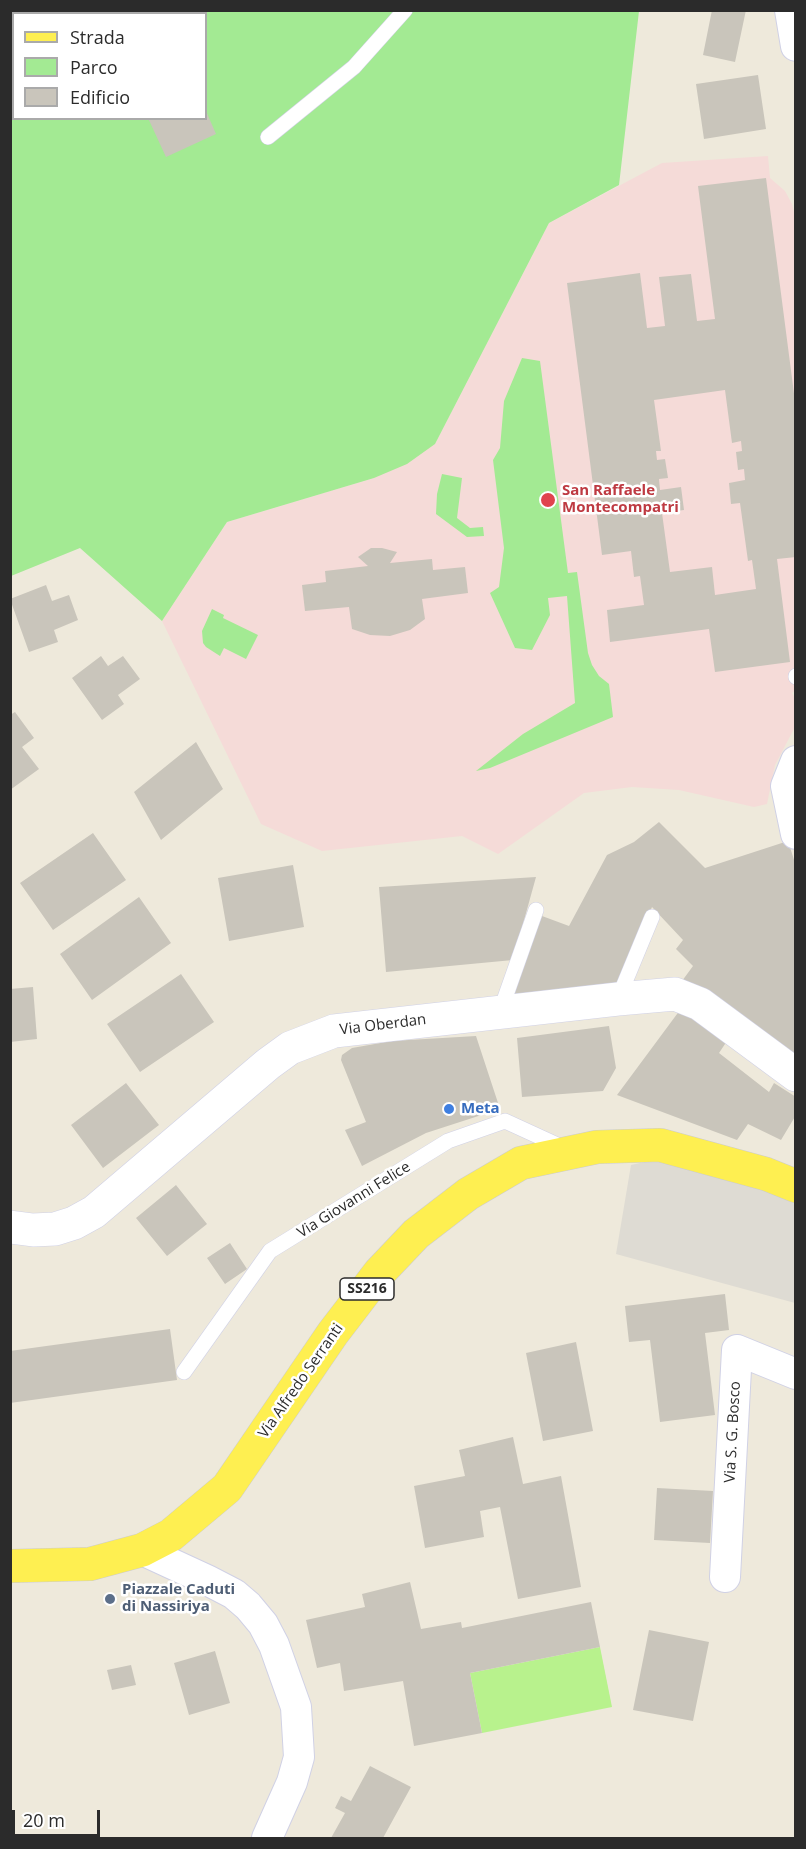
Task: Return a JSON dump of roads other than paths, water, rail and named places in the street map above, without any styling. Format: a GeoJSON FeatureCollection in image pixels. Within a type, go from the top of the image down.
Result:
{"type":"FeatureCollection","features":[{"type":"Feature","properties":{"kind":"main road","name":"Via Alfredo Serranti"},"geometry":{"type":"LineString","coordinates":[[10,1566],[90,1564],[142,1550],[171,1535],[227,1488],[333,1333],[379,1273],[416,1234],[468,1194],[521,1163],[597,1147],[660,1145],[766,1174],[795,1186]]}},
{"type":"Feature","properties":{"kind":"street"},"geometry":{"type":"LineString","coordinates":[[790,10],[795,46]]}},
{"type":"Feature","properties":{"kind":"street"},"geometry":{"type":"LineString","coordinates":[[795,760],[786,786],[795,832]]}},
{"type":"Feature","properties":{"kind":"street","name":"Via Oberdan"},"geometry":{"type":"LineString","coordinates":[[10,1227],[33,1230],[55,1229],[74,1223],[93,1212],[268,1064],[290,1048],[334,1031],[675,994],[700,1004],[795,1075]]}},
{"type":"Feature","properties":{"kind":"street","name":"Via S. G. Bosco"},"geometry":{"type":"LineString","coordinates":[[725,1578],[736,1350],[795,1374]]}},
{"type":"Feature","properties":{"kind":"street"},"geometry":{"type":"LineString","coordinates":[[142,1550],[234,1594],[263,1624],[274,1645],[296,1707],[298,1756],[292,1782],[267,1839]]}},
{"type":"Feature","properties":{"kind":"lane"},"geometry":{"type":"LineString","coordinates":[[268,137],[354,67],[405,10]]}},
{"type":"Feature","properties":{"kind":"lane"},"geometry":{"type":"LineString","coordinates":[[500,1012],[536,910]]}},
{"type":"Feature","properties":{"kind":"lane"},"geometry":{"type":"LineString","coordinates":[[618,999],[652,917]]}},
{"type":"Feature","properties":{"kind":"lane","name":"Via Giovanni Felice"},"geometry":{"type":"LineString","coordinates":[[184,1372],[270,1251],[448,1141],[505,1121],[573,1152]]}},
{"type":"Feature","properties":{"kind":"place","name":"San Raffaele Montecompatri"},"geometry":{"type":"Point","coordinates":[548,500]}},
{"type":"Feature","properties":{"kind":"place","name":"Meta"},"geometry":{"type":"Point","coordinates":[449,1109]}},
{"type":"Feature","properties":{"kind":"place","name":"Piazzale Caduti di Nassiriya"},"geometry":{"type":"Point","coordinates":[110,1599]}}]}
